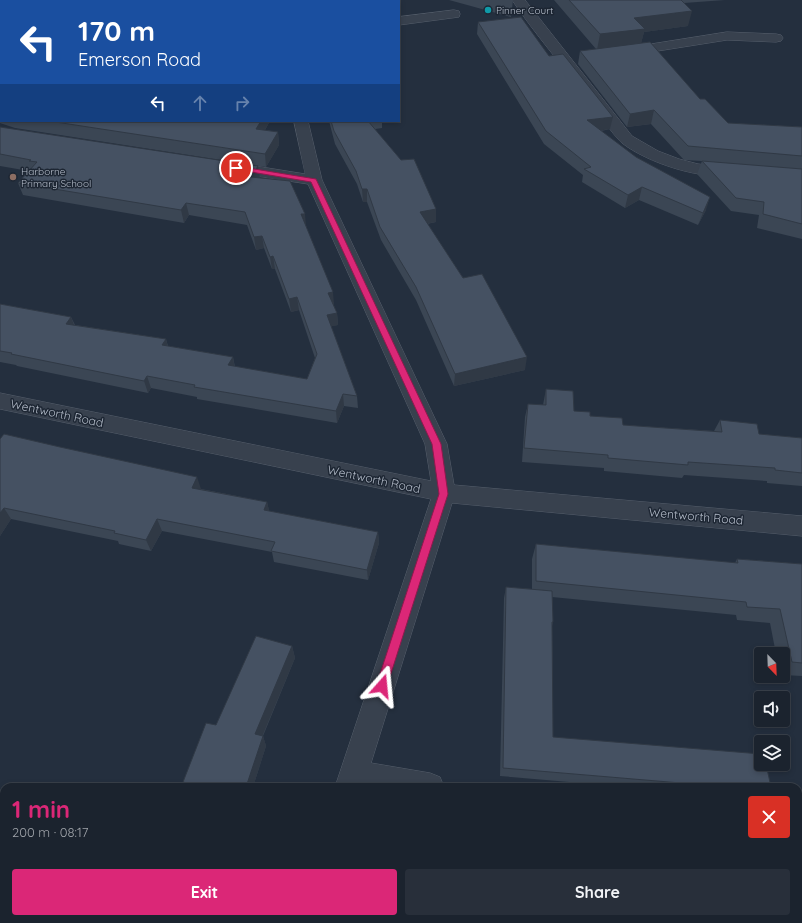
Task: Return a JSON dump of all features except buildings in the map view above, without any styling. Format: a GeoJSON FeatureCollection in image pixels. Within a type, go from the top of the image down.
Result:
{"type":"FeatureCollection","features":[{"type":"Feature","properties":{"kind":"street"},"geometry":{"type":"LineString","coordinates":[[518,0],[627,139],[650,153],[678,165],[742,172]]}},
{"type":"Feature","properties":{"kind":"street"},"geometry":{"type":"LineString","coordinates":[[431,4],[439,16]]}},
{"type":"Feature","properties":{"kind":"street"},"geometry":{"type":"LineString","coordinates":[[400,21],[454,14]]}},
{"type":"Feature","properties":{"kind":"street"},"geometry":{"type":"LineString","coordinates":[[612,54],[652,49],[658,46],[727,36],[776,38]]}},
{"type":"Feature","properties":{"kind":"street"},"geometry":{"type":"LineString","coordinates":[[565,59],[581,57]]}},
{"type":"Feature","properties":{"kind":"street"},"geometry":{"type":"LineString","coordinates":[[301,122],[314,180],[436,444],[444,494],[351,781],[377,783]]}},
{"type":"Feature","properties":{"kind":"street"},"geometry":{"type":"LineString","coordinates":[[212,164],[314,180]]}},
{"type":"Feature","properties":{"kind":"street","name":"Wentworth Road"},"geometry":{"type":"LineString","coordinates":[[0,401],[444,494],[802,526]]}},
{"type":"Feature","properties":{"kind":"place","name":"Pinner Court"},"geometry":{"type":"Point","coordinates":[488,10]}},
{"type":"Feature","properties":{"kind":"place","name":"Harborne Primary School"},"geometry":{"type":"Point","coordinates":[13,177]}},
{"type":"Feature","properties":{"kind":"route"},"geometry":{"type":"LineString","coordinates":[[236,168],[314,180],[436,444],[444,494],[382,686]]}}]}
